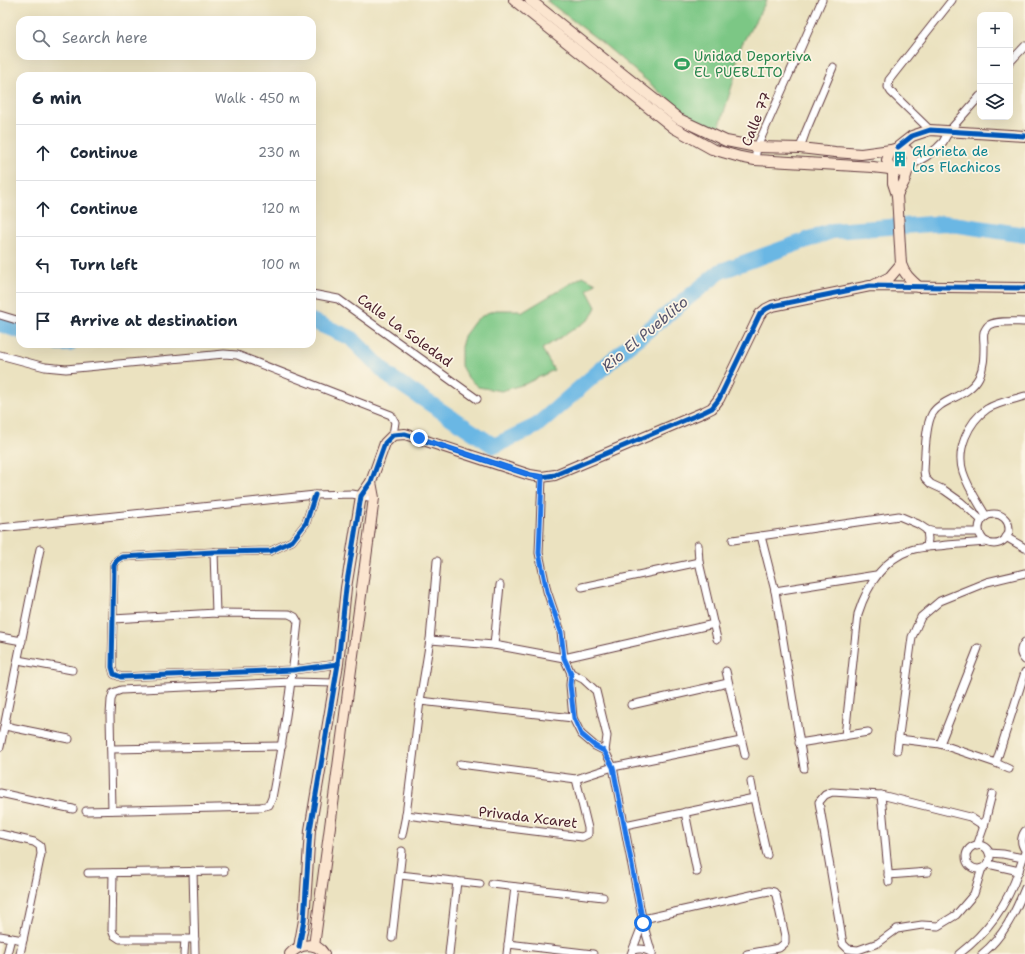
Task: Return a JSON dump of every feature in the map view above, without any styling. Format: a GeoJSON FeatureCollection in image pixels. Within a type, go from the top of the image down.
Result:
{"type":"FeatureCollection","features":[{"type":"Feature","properties":{"kind":"street"},"geometry":{"type":"LineString","coordinates":[[514,0],[674,128],[712,149],[740,157],[755,160],[892,169],[902,172],[937,148],[943,142],[948,131],[977,99]]}},
{"type":"Feature","properties":{"kind":"street"},"geometry":{"type":"LineString","coordinates":[[530,0],[679,119],[726,140],[757,146],[800,148],[862,154],[905,148],[910,152],[912,159],[904,182],[897,195]]}},
{"type":"Feature","properties":{"kind":"street","name":"Calle 77"},"geometry":{"type":"LineString","coordinates":[[755,160],[757,146],[822,0]]}},
{"type":"Feature","properties":{"kind":"street"},"geometry":{"type":"LineString","coordinates":[[930,130],[891,92],[888,87],[889,80],[952,0]]}},
{"type":"Feature","properties":{"kind":"street"},"geometry":{"type":"LineString","coordinates":[[1013,59],[1025,46]]}},
{"type":"Feature","properties":{"kind":"street"},"geometry":{"type":"LineString","coordinates":[[800,148],[833,67]]}},
{"type":"Feature","properties":{"kind":"street"},"geometry":{"type":"LineString","coordinates":[[919,287],[908,277],[901,264],[897,195],[893,183],[892,169],[887,160],[889,153],[904,140],[930,130],[1025,136]]}},
{"type":"Feature","properties":{"kind":"street"},"geometry":{"type":"LineString","coordinates":[[299,947],[304,920],[307,854],[310,830],[338,664],[352,550],[361,496],[371,482],[385,442],[393,435],[405,434],[530,475],[542,477],[555,475],[712,408],[719,399],[760,314],[766,309],[772,306],[870,286],[890,277],[901,264]]}},
{"type":"Feature","properties":{"kind":"street"},"geometry":{"type":"LineString","coordinates":[[870,286],[1025,288]]}},
{"type":"Feature","properties":{"kind":"street","name":"Calle La Soledad"},"geometry":{"type":"LineString","coordinates":[[316,295],[338,298],[477,399]]}},
{"type":"Feature","properties":{"kind":"street"},"geometry":{"type":"LineString","coordinates":[[0,314],[16,320]]}},
{"type":"Feature","properties":{"kind":"street"},"geometry":{"type":"LineString","coordinates":[[983,518],[944,490],[931,484],[925,478],[924,471],[928,421],[932,412],[940,405],[961,395],[978,379],[982,368],[984,353],[984,332],[988,326],[995,322],[1025,322]]}},
{"type":"Feature","properties":{"kind":"street"},"geometry":{"type":"LineString","coordinates":[[0,355],[45,367],[66,369],[224,354],[237,355],[391,415],[395,422],[393,435]]}},
{"type":"Feature","properties":{"kind":"street"},"geometry":{"type":"LineString","coordinates":[[983,518],[962,470],[964,442],[968,430],[976,419],[987,410],[1025,396]]}},
{"type":"Feature","properties":{"kind":"street"},"geometry":{"type":"LineString","coordinates":[[542,477],[539,553],[547,591],[561,632],[564,658],[571,673],[570,685],[574,718],[581,734],[595,746],[604,751],[613,767],[643,921],[652,953]]}},
{"type":"Feature","properties":{"kind":"street"},"geometry":{"type":"LineString","coordinates":[[314,946],[374,498],[371,482]]}},
{"type":"Feature","properties":{"kind":"street"},"geometry":{"type":"LineString","coordinates":[[0,528],[316,495],[352,494],[374,498]]}},
{"type":"Feature","properties":{"kind":"street"},"geometry":{"type":"LineString","coordinates":[[316,495],[306,523],[292,541],[271,551],[214,552],[122,557],[117,560],[114,565],[112,667],[114,674],[121,677],[293,670],[338,664]]}},
{"type":"Feature","properties":{"kind":"street"},"geometry":{"type":"LineString","coordinates":[[845,736],[858,614],[863,597],[876,575],[893,559],[911,550],[927,547],[987,542],[997,543],[1002,541],[1008,532],[1008,526],[1006,520],[1002,516],[991,514],[983,518],[979,526],[979,532],[981,537],[987,542]]}},
{"type":"Feature","properties":{"kind":"street"},"geometry":{"type":"LineString","coordinates":[[733,540],[899,516],[918,524],[927,530],[935,532],[979,532]]}},
{"type":"Feature","properties":{"kind":"street"},"geometry":{"type":"LineString","coordinates":[[927,530],[927,547]]}},
{"type":"Feature","properties":{"kind":"street"},"geometry":{"type":"LineString","coordinates":[[760,536],[775,591],[804,768]]}},
{"type":"Feature","properties":{"kind":"street"},"geometry":{"type":"LineString","coordinates":[[1006,537],[1025,548]]}},
{"type":"Feature","properties":{"kind":"street"},"geometry":{"type":"LineString","coordinates":[[698,545],[700,562],[717,639]]}},
{"type":"Feature","properties":{"kind":"street"},"geometry":{"type":"LineString","coordinates":[[0,747],[40,549]]}},
{"type":"Feature","properties":{"kind":"street"},"geometry":{"type":"LineString","coordinates":[[352,550],[366,552]]}},
{"type":"Feature","properties":{"kind":"street"},"geometry":{"type":"LineString","coordinates":[[214,552],[216,613]]}},
{"type":"Feature","properties":{"kind":"street"},"geometry":{"type":"LineString","coordinates":[[402,835],[406,815],[420,701],[430,640],[437,561]]}},
{"type":"Feature","properties":{"kind":"street"},"geometry":{"type":"LineString","coordinates":[[582,587],[700,562]]}},
{"type":"Feature","properties":{"kind":"street"},"geometry":{"type":"LineString","coordinates":[[897,750],[912,637],[921,617],[940,601],[987,582],[1025,573]]}},
{"type":"Feature","properties":{"kind":"street"},"geometry":{"type":"LineString","coordinates":[[775,591],[876,575]]}},
{"type":"Feature","properties":{"kind":"street"},"geometry":{"type":"LineString","coordinates":[[494,645],[500,585]]}},
{"type":"Feature","properties":{"kind":"street"},"geometry":{"type":"LineString","coordinates":[[86,811],[261,807],[269,805],[272,798],[282,746],[292,682],[298,622],[295,617],[289,614],[216,613],[113,619]]}},
{"type":"Feature","properties":{"kind":"street"},"geometry":{"type":"LineString","coordinates":[[430,640],[494,645],[564,658],[714,624]]}},
{"type":"Feature","properties":{"kind":"street"},"geometry":{"type":"LineString","coordinates":[[0,637],[22,641]]}},
{"type":"Feature","properties":{"kind":"street"},"geometry":{"type":"LineString","coordinates":[[1025,642],[1021,647],[1021,654],[1025,660]]}},
{"type":"Feature","properties":{"kind":"street"},"geometry":{"type":"LineString","coordinates":[[940,744],[978,648]]}},
{"type":"Feature","properties":{"kind":"street"},"geometry":{"type":"LineString","coordinates":[[18,660],[72,670]]}},
{"type":"Feature","properties":{"kind":"street"},"geometry":{"type":"LineString","coordinates":[[726,671],[745,755]]}},
{"type":"Feature","properties":{"kind":"street"},"geometry":{"type":"LineString","coordinates":[[996,763],[1025,672]]}},
{"type":"Feature","properties":{"kind":"street"},"geometry":{"type":"LineString","coordinates":[[571,673],[583,679],[596,691],[607,736],[604,751]]}},
{"type":"Feature","properties":{"kind":"street"},"geometry":{"type":"LineString","coordinates":[[112,810],[110,716],[113,693],[121,690],[292,682],[334,683]]}},
{"type":"Feature","properties":{"kind":"street"},"geometry":{"type":"LineString","coordinates":[[631,705],[728,683]]}},
{"type":"Feature","properties":{"kind":"street"},"geometry":{"type":"LineString","coordinates":[[420,701],[574,718]]}},
{"type":"Feature","properties":{"kind":"street"},"geometry":{"type":"LineString","coordinates":[[5,726],[69,739]]}},
{"type":"Feature","properties":{"kind":"street"},"geometry":{"type":"LineString","coordinates":[[799,743],[868,732]]}},
{"type":"Feature","properties":{"kind":"street"},"geometry":{"type":"LineString","coordinates":[[899,739],[940,744],[996,763],[1009,769]]}},
{"type":"Feature","properties":{"kind":"street"},"geometry":{"type":"LineString","coordinates":[[460,764],[576,779],[613,767],[741,741]]}},
{"type":"Feature","properties":{"kind":"street"},"geometry":{"type":"LineString","coordinates":[[111,749],[282,746]]}},
{"type":"Feature","properties":{"kind":"street","name":"Privada Xcaret"},"geometry":{"type":"LineString","coordinates":[[406,815],[582,838],[588,834],[588,828],[576,779]]}},
{"type":"Feature","properties":{"kind":"street"},"geometry":{"type":"LineString","coordinates":[[751,782],[768,855]]}},
{"type":"Feature","properties":{"kind":"street"},"geometry":{"type":"LineString","coordinates":[[984,826],[970,817],[881,795],[832,792],[825,795],[819,802],[843,944],[848,949],[858,950],[878,943],[897,930],[922,925],[938,926],[956,915],[974,894],[985,866],[990,859],[990,853],[985,847],[977,846],[970,849],[968,852],[967,860],[971,867],[978,869],[985,866],[1019,871]]}},
{"type":"Feature","properties":{"kind":"street"},"geometry":{"type":"LineString","coordinates":[[0,794],[73,809]]}},
{"type":"Feature","properties":{"kind":"street"},"geometry":{"type":"LineString","coordinates":[[977,846],[992,794]]}},
{"type":"Feature","properties":{"kind":"street"},"geometry":{"type":"LineString","coordinates":[[881,795],[889,878],[928,872]]}},
{"type":"Feature","properties":{"kind":"street"},"geometry":{"type":"LineString","coordinates":[[625,825],[754,798]]}},
{"type":"Feature","properties":{"kind":"street"},"geometry":{"type":"LineString","coordinates":[[685,812],[697,872]]}},
{"type":"Feature","properties":{"kind":"street"},"geometry":{"type":"LineString","coordinates":[[959,954],[975,942],[988,928],[1002,907],[1019,871],[1024,853],[1021,838],[1025,831]]}},
{"type":"Feature","properties":{"kind":"street"},"geometry":{"type":"LineString","coordinates":[[0,834],[34,842],[40,846],[40,854],[20,954]]}},
{"type":"Feature","properties":{"kind":"street"},"geometry":{"type":"LineString","coordinates":[[392,938],[402,851]]}},
{"type":"Feature","properties":{"kind":"street"},"geometry":{"type":"LineString","coordinates":[[990,853],[1024,853]]}},
{"type":"Feature","properties":{"kind":"street"},"geometry":{"type":"LineString","coordinates":[[193,871],[195,954]]}},
{"type":"Feature","properties":{"kind":"street"},"geometry":{"type":"LineString","coordinates":[[88,874],[224,871]]}},
{"type":"Feature","properties":{"kind":"street"},"geometry":{"type":"LineString","coordinates":[[113,873],[112,930],[114,935],[120,939],[185,942],[195,941]]}},
{"type":"Feature","properties":{"kind":"street"},"geometry":{"type":"LineString","coordinates":[[400,875],[480,884]]}},
{"type":"Feature","properties":{"kind":"street"},"geometry":{"type":"LineString","coordinates":[[449,954],[457,881]]}},
{"type":"Feature","properties":{"kind":"street"},"geometry":{"type":"LineString","coordinates":[[492,884],[603,896]]}},
{"type":"Feature","properties":{"kind":"street"},"geometry":{"type":"LineString","coordinates":[[507,954],[515,887]]}},
{"type":"Feature","properties":{"kind":"street"},"geometry":{"type":"LineString","coordinates":[[982,954],[1000,936],[1015,912],[1025,888]]}},
{"type":"Feature","properties":{"kind":"street"},"geometry":{"type":"LineString","coordinates":[[643,921],[774,892],[776,895],[785,936],[785,943],[779,948],[747,954]]}},
{"type":"Feature","properties":{"kind":"street"},"geometry":{"type":"LineString","coordinates":[[632,952],[643,921]]}},
{"type":"Feature","properties":{"kind":"street"},"geometry":{"type":"LineString","coordinates":[[0,936],[22,942]]}},
{"type":"Feature","properties":{"kind":"street"},"geometry":{"type":"LineString","coordinates":[[8,954],[11,940]]}},
{"type":"Feature","properties":{"kind":"street"},"geometry":{"type":"LineString","coordinates":[[184,954],[185,942]]}},
{"type":"Feature","properties":{"kind":"street"},"geometry":{"type":"LineString","coordinates":[[508,944],[593,954]]}},
{"type":"Feature","properties":{"kind":"street"},"geometry":{"type":"LineString","coordinates":[[290,954],[299,947],[306,945],[314,946],[324,954]]}},
{"type":"Feature","properties":{"kind":"street"},"geometry":{"type":"LineString","coordinates":[[632,952],[640,948],[646,949],[652,953]]}},
{"type":"Feature","properties":{"kind":"green space","name":"Unidad Deportiva EL PUEBLITO"},"geometry":{"type":"Polygon","coordinates":[[[546,0],[767,0],[738,51],[735,76],[717,135],[693,120],[600,41],[546,0]]]}},
{"type":"Feature","properties":{"kind":"green space"},"geometry":{"type":"Polygon","coordinates":[[[583,276],[596,283],[587,290],[596,307],[590,319],[542,349],[554,370],[525,384],[501,391],[478,387],[468,378],[461,366],[461,347],[464,336],[476,320],[487,313],[496,310],[519,310],[521,313],[583,276]]]}},
{"type":"Feature","properties":{"kind":"waterway","name":"Rio El Pueblito"},"geometry":{"type":"LineString","coordinates":[[316,323],[351,338],[390,377],[494,446],[536,426],[627,347],[721,271],[832,231],[946,223],[1025,235]]}},
{"type":"Feature","properties":{"kind":"waterway","name":"Rio El Pueblito"},"geometry":{"type":"LineString","coordinates":[[0,324],[16,330]]}},
{"type":"Feature","properties":{"kind":"cycle path"},"geometry":{"type":"LineString","coordinates":[[898,147],[912,136],[930,130],[1025,136]]}},
{"type":"Feature","properties":{"kind":"cycle path"},"geometry":{"type":"LineString","coordinates":[[299,947],[304,920],[310,830],[338,664],[346,588],[361,496],[371,482],[385,443],[393,435],[405,434],[530,475],[542,477],[555,475],[712,408],[719,399],[760,314],[772,306],[870,286],[1025,288]]}},
{"type":"Feature","properties":{"kind":"cycle path"},"geometry":{"type":"LineString","coordinates":[[315,495],[306,523],[292,541],[271,551],[214,552],[122,557],[117,560],[114,565],[112,667],[114,674],[121,677],[293,670],[338,664]]}},
{"type":"Feature","properties":{"kind":"place","name":"Unidad Deportiva EL PUEBLITO"},"geometry":{"type":"Point","coordinates":[682,64]}},
{"type":"Feature","properties":{"kind":"place","name":"Glorieta de Los Flachicos"},"geometry":{"type":"Point","coordinates":[900,159]}},
{"type":"Feature","properties":{"kind":"route"},"geometry":{"type":"LineString","coordinates":[[419,438],[530,475],[542,477],[539,553],[547,591],[561,632],[564,658],[571,673],[570,685],[574,718],[581,734],[595,746],[604,751],[613,767],[643,923]]}}]}
